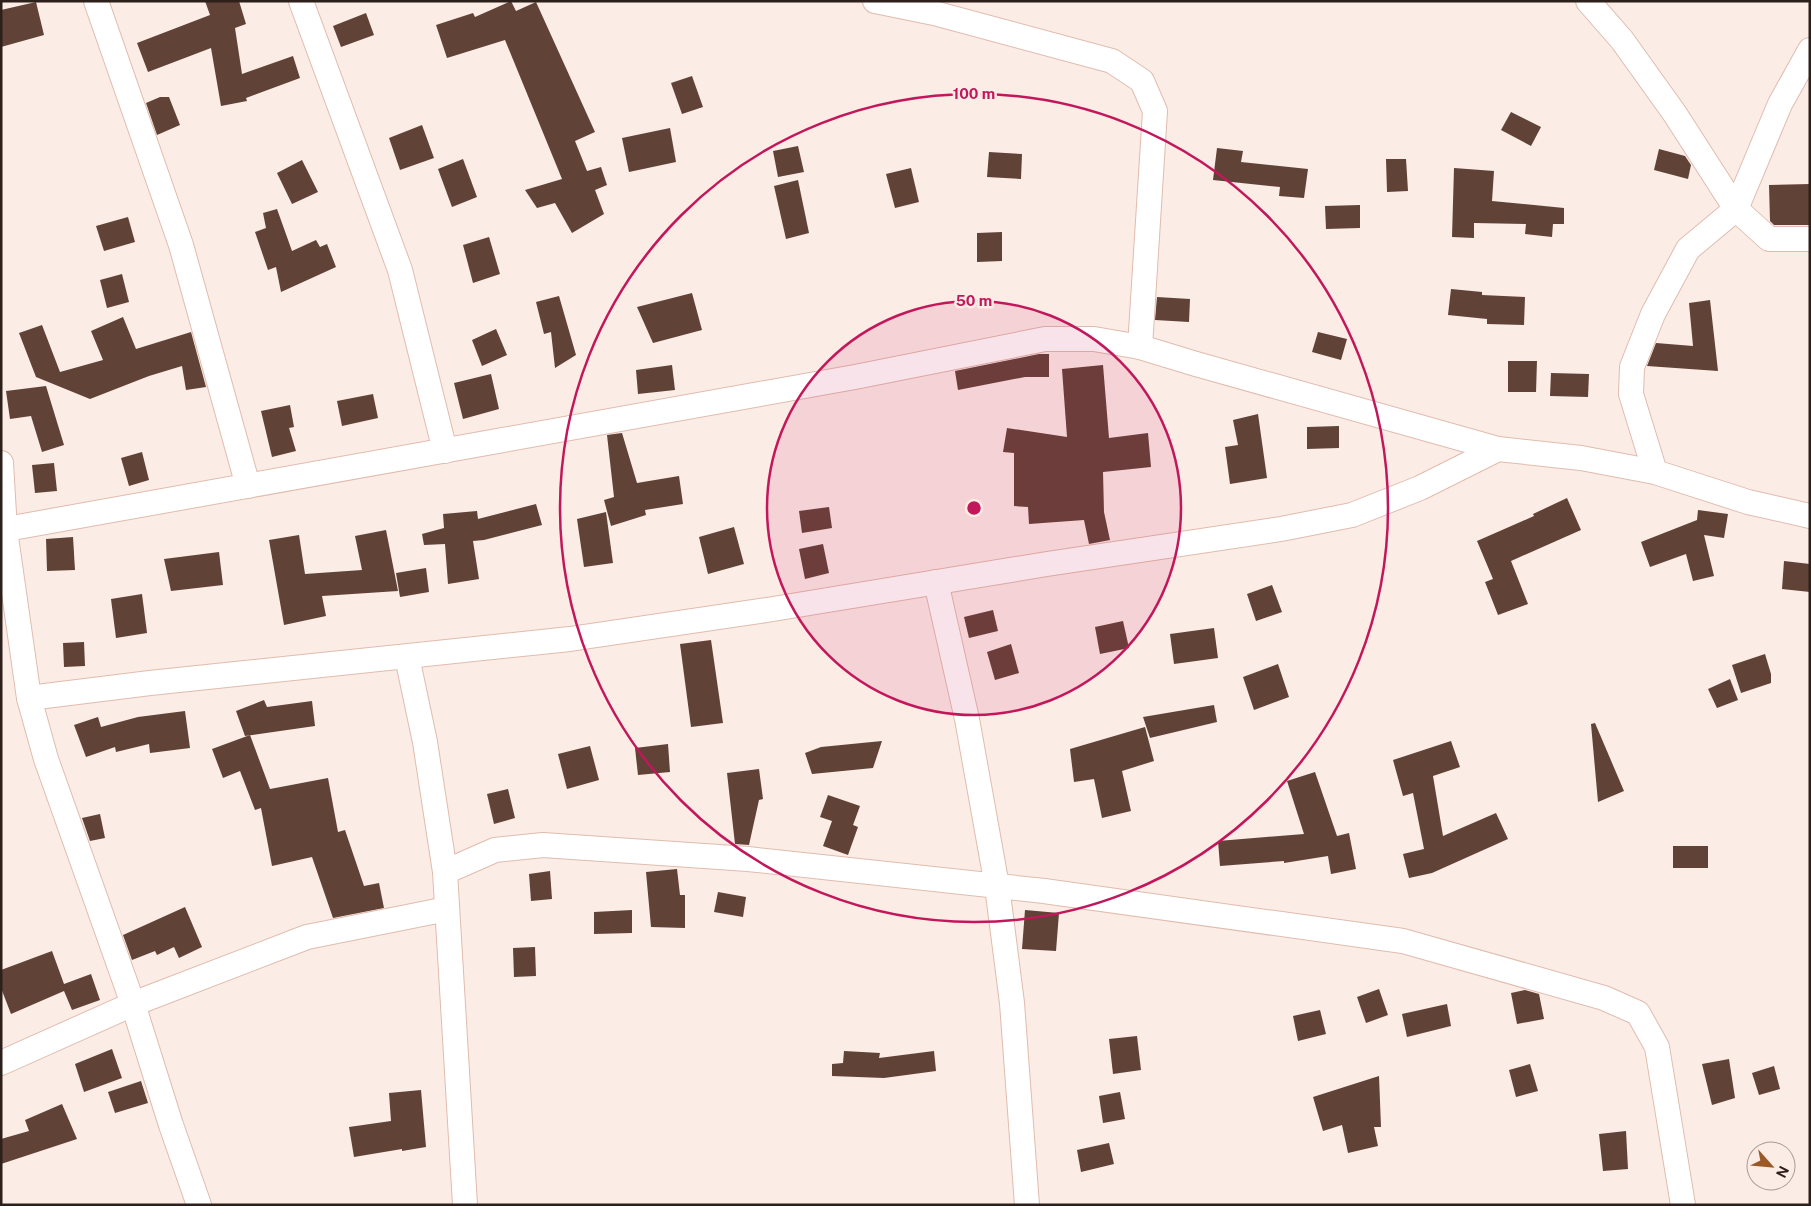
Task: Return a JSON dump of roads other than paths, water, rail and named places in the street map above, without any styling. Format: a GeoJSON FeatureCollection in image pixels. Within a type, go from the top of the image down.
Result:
{"type":"FeatureCollection","features":[{"type":"Feature","properties":{"kind":"street"},"geometry":{"type":"LineString","coordinates":[[96,1],[181,246],[248,486]]}},
{"type":"Feature","properties":{"kind":"street"},"geometry":{"type":"LineString","coordinates":[[301,1],[400,270],[444,451]]}},
{"type":"Feature","properties":{"kind":"street"},"geometry":{"type":"LineString","coordinates":[[875,1],[934,12],[1112,61],[1142,81],[1155,111],[1140,347]]}},
{"type":"Feature","properties":{"kind":"street"},"geometry":{"type":"LineString","coordinates":[[1588,1],[1622,40],[1675,114],[1736,208],[1769,239],[1810,239]]}},
{"type":"Feature","properties":{"kind":"street"},"geometry":{"type":"LineString","coordinates":[[1655,472],[1631,394],[1632,367],[1653,314],[1688,249],[1736,208],[1780,104],[1810,50]]}},
{"type":"Feature","properties":{"kind":"street"},"geometry":{"type":"LineString","coordinates":[[3,530],[855,377],[1045,339],[1094,339],[1140,347],[1498,449],[1581,458],[1655,472],[1748,502],[1810,516]]}},
{"type":"Feature","properties":{"kind":"street"},"geometry":{"type":"LineString","coordinates":[[30,698],[570,639],[1281,529],[1352,515],[1420,488],[1498,449]]}},
{"type":"Feature","properties":{"kind":"street"},"geometry":{"type":"LineString","coordinates":[[1,463],[3,530],[30,698],[46,759],[133,1004],[171,1125],[199,1205]]}},
{"type":"Feature","properties":{"kind":"street"},"geometry":{"type":"LineString","coordinates":[[936,582],[967,718],[997,886],[1012,1004],[1027,1205]]}},
{"type":"Feature","properties":{"kind":"street"},"geometry":{"type":"LineString","coordinates":[[407,657],[425,742],[445,872],[465,1205]]}},
{"type":"Feature","properties":{"kind":"street"},"geometry":{"type":"LineString","coordinates":[[445,872],[495,850],[543,844],[748,859],[1044,891],[1403,941],[1604,998],[1638,1013],[1657,1047],[1682,1205]]}},
{"type":"Feature","properties":{"kind":"street"},"geometry":{"type":"LineString","coordinates":[[1,1063],[133,1004],[307,937],[447,910]]}}]}
